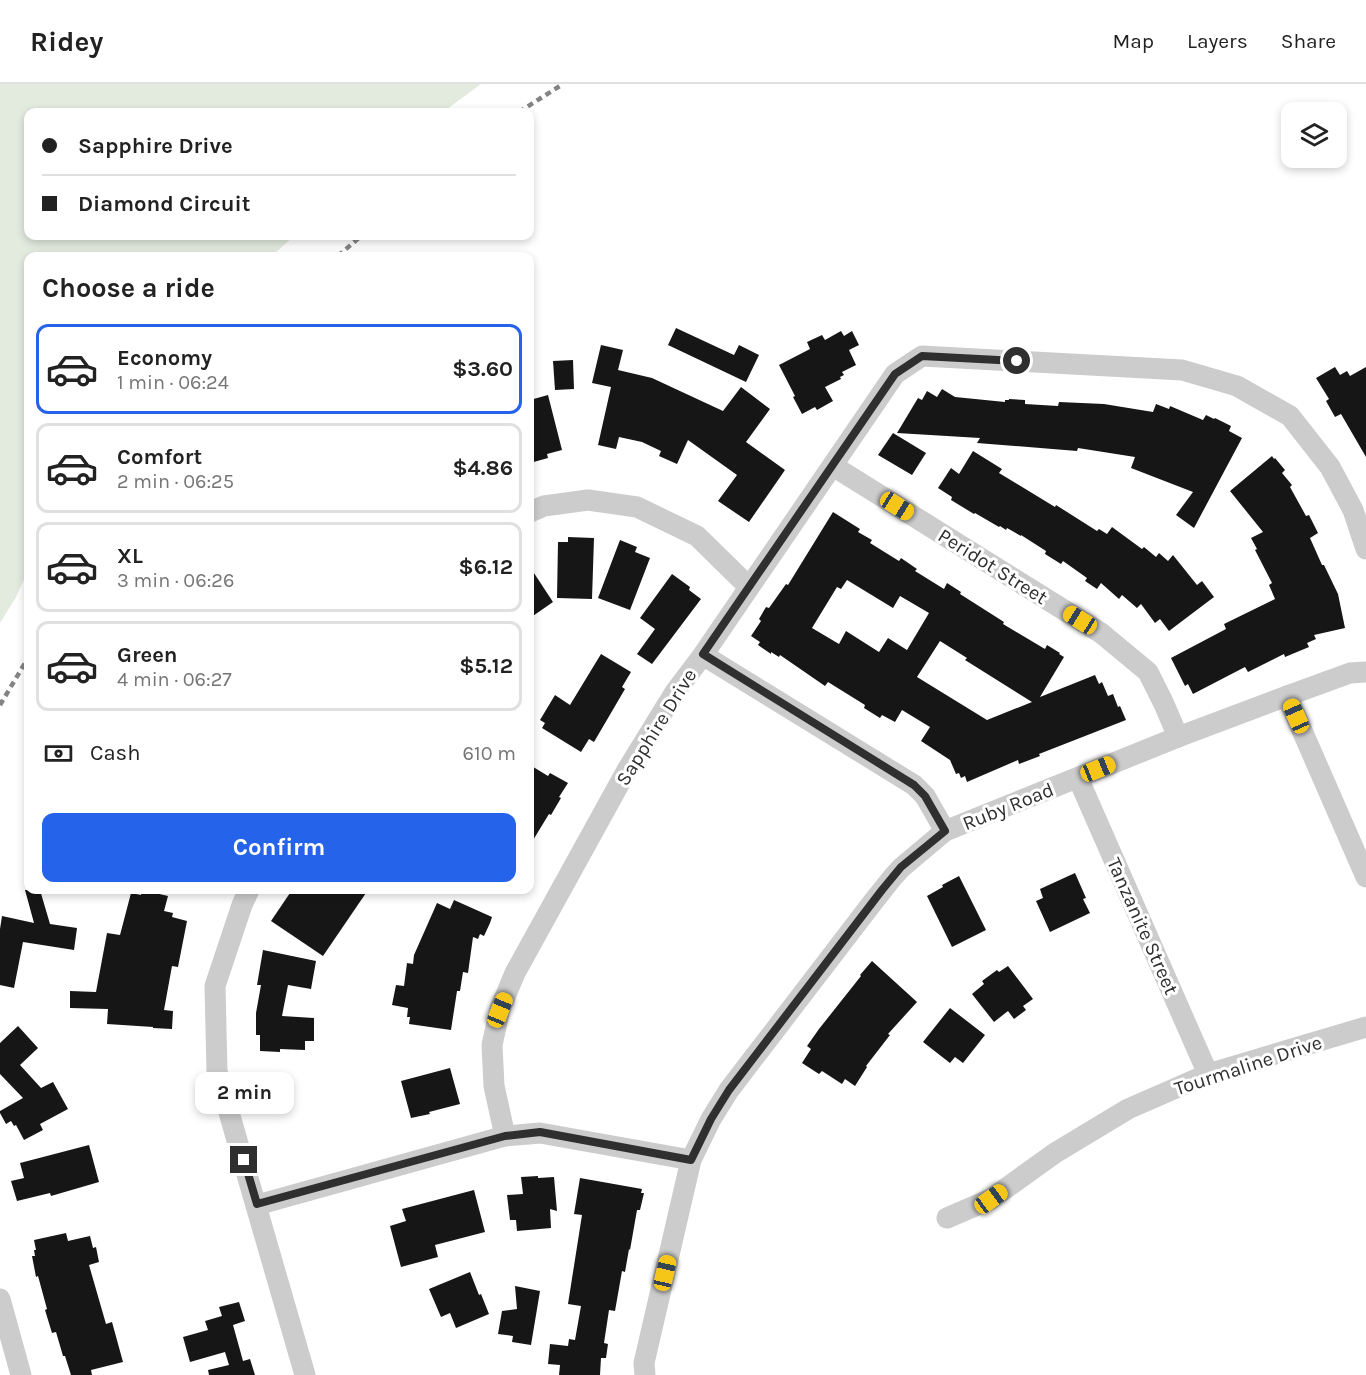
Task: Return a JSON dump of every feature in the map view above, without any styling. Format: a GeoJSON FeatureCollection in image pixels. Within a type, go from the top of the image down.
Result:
{"type":"FeatureCollection","features":[{"type":"Feature","properties":{"kind":"street","name":"Sapphire Drive"},"geometry":{"type":"LineString","coordinates":[[505,1136],[494,1086],[492,1046],[500,1010],[515,973],[627,770],[675,692],[895,374],[922,356],[1182,370],[1237,386],[1290,416],[1329,467],[1353,510],[1366,549]]}},
{"type":"Feature","properties":{"kind":"street","name":"Peridot Street"},"geometry":{"type":"LineString","coordinates":[[833,466],[1101,633],[1148,672],[1178,737]]}},
{"type":"Feature","properties":{"kind":"street"},"geometry":{"type":"LineString","coordinates":[[534,510],[544,506],[588,500],[637,507],[697,537],[749,586]]}},
{"type":"Feature","properties":{"kind":"street"},"geometry":{"type":"LineString","coordinates":[[703,654],[914,785],[925,796],[945,831]]}},
{"type":"Feature","properties":{"kind":"street","name":"Ruby Road"},"geometry":{"type":"LineString","coordinates":[[645,1375],[644,1363],[691,1160],[711,1119],[729,1090],[901,867],[945,831],[1178,737],[1350,673],[1366,672]]}},
{"type":"Feature","properties":{"kind":"street"},"geometry":{"type":"LineString","coordinates":[[1287,696],[1366,877]]}},
{"type":"Feature","properties":{"kind":"street","name":"Tanzanite Street"},"geometry":{"type":"LineString","coordinates":[[1078,778],[1208,1074]]}},
{"type":"Feature","properties":{"kind":"street"},"geometry":{"type":"LineString","coordinates":[[247,894],[215,986],[217,1071],[305,1375]]}},
{"type":"Feature","properties":{"kind":"street","name":"Tourmaline Drive"},"geometry":{"type":"LineString","coordinates":[[947,1218],[991,1199],[1055,1153],[1128,1109],[1208,1074],[1366,1027]]}},
{"type":"Feature","properties":{"kind":"street"},"geometry":{"type":"LineString","coordinates":[[257,1204],[505,1136],[540,1132],[691,1160]]}},
{"type":"Feature","properties":{"kind":"street"},"geometry":{"type":"LineString","coordinates":[[0,1299],[21,1375]]}},
{"type":"Feature","properties":{"kind":"shaded area"},"geometry":{"type":"Polygon","coordinates":[[[0,84],[481,84],[448,108],[24,108],[24,240],[290,240],[276,252],[24,252],[24,580],[0,623],[0,84]]]}},
{"type":"Feature","properties":{"kind":"building"},"geometry":{"type":"Polygon","coordinates":[[[676,328],[734,355],[739,345],[759,355],[746,382],[668,345],[676,328]]]}},
{"type":"Feature","properties":{"kind":"building"},"geometry":{"type":"Polygon","coordinates":[[[841,331],[844,336],[852,331],[859,345],[849,350],[856,365],[842,372],[844,375],[840,377],[841,379],[825,387],[833,401],[817,410],[815,407],[802,414],[779,365],[810,349],[807,342],[822,335],[825,340],[841,331]]]}},
{"type":"Feature","properties":{"kind":"building"},"geometry":{"type":"Polygon","coordinates":[[[601,345],[623,350],[618,370],[652,378],[723,411],[741,387],[770,409],[746,442],[785,470],[749,522],[718,501],[737,475],[688,440],[677,464],[659,456],[661,451],[642,442],[619,437],[616,449],[598,445],[611,387],[592,383],[601,345]]]}},
{"type":"Feature","properties":{"kind":"building"},"geometry":{"type":"Polygon","coordinates":[[[573,360],[574,389],[555,390],[553,361],[573,360]]]}},
{"type":"Feature","properties":{"kind":"building"},"geometry":{"type":"Polygon","coordinates":[[[1335,367],[1340,375],[1347,371],[1350,376],[1366,367],[1366,457],[1341,414],[1335,417],[1326,401],[1329,399],[1316,378],[1335,367]]]}},
{"type":"Feature","properties":{"kind":"building"},"geometry":{"type":"Polygon","coordinates":[[[942,389],[955,397],[1005,402],[1009,399],[1025,400],[1025,404],[1058,406],[1059,402],[1104,404],[1153,412],[1156,404],[1169,409],[1170,406],[1203,420],[1206,415],[1215,418],[1231,426],[1229,431],[1242,438],[1194,528],[1176,515],[1193,492],[1131,468],[1135,457],[1078,448],[1077,451],[977,443],[980,438],[897,433],[918,398],[922,400],[927,391],[937,397],[942,389]]]}},
{"type":"Feature","properties":{"kind":"building"},"geometry":{"type":"Polygon","coordinates":[[[548,395],[562,450],[547,454],[548,458],[534,462],[534,399],[548,395]]]}},
{"type":"Feature","properties":{"kind":"building"},"geometry":{"type":"Polygon","coordinates":[[[893,433],[926,453],[912,475],[878,455],[893,433]]]}},
{"type":"Feature","properties":{"kind":"building"},"geometry":{"type":"Polygon","coordinates":[[[973,451],[1002,469],[999,473],[1097,531],[1099,529],[1107,534],[1112,527],[1156,557],[1159,553],[1168,561],[1173,555],[1197,585],[1202,581],[1214,597],[1169,631],[1160,619],[1155,623],[1141,604],[1137,608],[1122,595],[1119,599],[1101,583],[1097,589],[1085,581],[1087,578],[1063,561],[1061,564],[1021,535],[974,514],[951,500],[952,497],[938,488],[951,468],[959,474],[973,451]]]}},
{"type":"Feature","properties":{"kind":"building"},"geometry":{"type":"Polygon","coordinates":[[[1272,456],[1285,470],[1282,473],[1292,485],[1290,487],[1318,533],[1310,538],[1338,594],[1345,628],[1314,635],[1316,639],[1307,643],[1309,647],[1285,657],[1284,654],[1248,672],[1245,667],[1193,694],[1188,684],[1185,686],[1171,658],[1226,629],[1224,624],[1275,599],[1269,585],[1272,583],[1251,538],[1263,532],[1230,491],[1272,456]]]}},
{"type":"Feature","properties":{"kind":"building"},"geometry":{"type":"Polygon","coordinates":[[[833,512],[860,529],[858,532],[872,540],[870,543],[899,561],[901,558],[917,569],[915,571],[944,589],[947,583],[1004,622],[1003,624],[1045,649],[1047,645],[1060,653],[1064,657],[1040,697],[1095,675],[1099,684],[1102,682],[1108,696],[1113,694],[1126,720],[1039,754],[1040,756],[1019,764],[1018,760],[967,782],[965,776],[961,778],[959,773],[956,774],[950,760],[921,741],[930,727],[902,710],[895,722],[882,715],[880,718],[864,708],[865,705],[828,682],[825,686],[780,655],[779,657],[771,652],[771,654],[758,645],[760,642],[751,636],[761,621],[759,619],[766,607],[769,608],[786,584],[788,585],[833,512]],[[847,580],[841,589],[837,587],[812,628],[839,644],[846,631],[879,652],[888,638],[907,650],[929,613],[900,596],[893,608],[847,580]],[[940,641],[917,677],[987,720],[1032,702],[965,660],[967,658],[940,641]]]}},
{"type":"Feature","properties":{"kind":"building"},"geometry":{"type":"Polygon","coordinates":[[[568,537],[594,538],[592,599],[557,598],[558,542],[568,542],[568,537]]]}},
{"type":"Feature","properties":{"kind":"building"},"geometry":{"type":"Polygon","coordinates":[[[620,540],[637,547],[635,552],[650,558],[630,610],[598,598],[620,540]]]}},
{"type":"Feature","properties":{"kind":"building"},"geometry":{"type":"Polygon","coordinates":[[[534,573],[553,602],[534,615],[534,573]]]}},
{"type":"Feature","properties":{"kind":"building"},"geometry":{"type":"Polygon","coordinates":[[[672,574],[690,587],[689,590],[701,599],[652,664],[637,654],[655,629],[640,618],[672,574]]]}},
{"type":"Feature","properties":{"kind":"building"},"geometry":{"type":"Polygon","coordinates":[[[601,654],[631,672],[622,687],[625,689],[594,742],[589,739],[581,752],[542,728],[545,723],[540,720],[555,695],[570,705],[601,654]]]}},
{"type":"Feature","properties":{"kind":"building"},"geometry":{"type":"Polygon","coordinates":[[[534,767],[548,776],[550,773],[568,783],[551,815],[549,814],[534,838],[534,767]]]}},
{"type":"Feature","properties":{"kind":"building"},"geometry":{"type":"Polygon","coordinates":[[[1075,873],[1090,913],[1050,932],[1036,901],[1043,898],[1040,889],[1075,873]]]}},
{"type":"Feature","properties":{"kind":"building"},"geometry":{"type":"Polygon","coordinates":[[[959,876],[986,930],[952,947],[927,896],[959,876]]]}},
{"type":"Feature","properties":{"kind":"building"},"geometry":{"type":"Polygon","coordinates":[[[26,894],[41,894],[50,924],[77,928],[74,950],[23,942],[14,988],[0,985],[2,916],[34,923],[26,894]]]}},
{"type":"Feature","properties":{"kind":"building"},"geometry":{"type":"Polygon","coordinates":[[[131,894],[168,896],[164,911],[173,913],[172,917],[187,921],[178,967],[172,966],[164,1010],[173,1011],[172,1029],[107,1024],[108,1009],[70,1008],[70,991],[96,992],[107,933],[120,935],[131,894]]]}},
{"type":"Feature","properties":{"kind":"building"},"geometry":{"type":"Polygon","coordinates":[[[289,894],[365,894],[323,956],[271,921],[289,894]]]}},
{"type":"Feature","properties":{"kind":"building"},"geometry":{"type":"Polygon","coordinates":[[[454,900],[492,917],[490,923],[484,936],[480,934],[478,939],[473,937],[468,973],[463,972],[460,991],[457,991],[451,1030],[409,1024],[408,1008],[392,1005],[396,985],[404,986],[407,963],[413,964],[414,955],[437,903],[450,909],[454,900]]]}},
{"type":"Feature","properties":{"kind":"building"},"geometry":{"type":"Polygon","coordinates":[[[263,950],[316,961],[311,989],[288,985],[282,1016],[314,1018],[314,1041],[305,1041],[305,1050],[260,1051],[260,1035],[256,1035],[256,1013],[261,985],[257,985],[263,950]]]}},
{"type":"Feature","properties":{"kind":"building"},"geometry":{"type":"Polygon","coordinates":[[[872,961],[917,1002],[888,1034],[890,1035],[866,1066],[855,1086],[845,1079],[842,1084],[822,1071],[819,1074],[802,1063],[811,1049],[807,1046],[872,961]]]}},
{"type":"Feature","properties":{"kind":"building"},"geometry":{"type":"Polygon","coordinates":[[[1008,966],[1033,999],[1023,1006],[1026,1010],[1014,1019],[1008,1011],[994,1022],[972,994],[984,984],[982,981],[997,970],[999,972],[1008,966]]]}},
{"type":"Feature","properties":{"kind":"building"},"geometry":{"type":"Polygon","coordinates":[[[950,1008],[985,1035],[963,1063],[955,1057],[950,1063],[923,1042],[950,1008]]]}},
{"type":"Feature","properties":{"kind":"building"},"geometry":{"type":"Polygon","coordinates":[[[18,1026],[38,1048],[20,1065],[41,1088],[53,1082],[68,1109],[40,1124],[43,1130],[24,1140],[16,1125],[14,1126],[11,1121],[6,1124],[0,1113],[23,1098],[0,1074],[0,1043],[18,1026]]]}},
{"type":"Feature","properties":{"kind":"building"},"geometry":{"type":"Polygon","coordinates":[[[450,1068],[460,1104],[411,1118],[401,1081],[450,1068]]]}},
{"type":"Feature","properties":{"kind":"building"},"geometry":{"type":"Polygon","coordinates":[[[89,1145],[99,1182],[51,1196],[50,1193],[17,1201],[11,1181],[24,1178],[20,1163],[89,1145]]]}},
{"type":"Feature","properties":{"kind":"building"},"geometry":{"type":"Polygon","coordinates":[[[538,1176],[538,1178],[554,1177],[557,1211],[550,1209],[551,1228],[517,1231],[516,1220],[510,1220],[507,1195],[523,1194],[521,1177],[538,1176]]]}},
{"type":"Feature","properties":{"kind":"building"},"geometry":{"type":"Polygon","coordinates":[[[580,1178],[642,1189],[641,1193],[644,1193],[640,1210],[637,1210],[625,1272],[622,1271],[615,1311],[609,1310],[604,1343],[608,1344],[606,1358],[601,1358],[600,1375],[559,1375],[560,1365],[548,1364],[550,1344],[568,1346],[569,1339],[575,1340],[581,1306],[568,1304],[582,1215],[574,1214],[580,1178]]]}},
{"type":"Feature","properties":{"kind":"building"},"geometry":{"type":"Polygon","coordinates":[[[474,1190],[485,1232],[435,1245],[438,1257],[401,1267],[390,1226],[406,1221],[402,1209],[474,1190]]]}},
{"type":"Feature","properties":{"kind":"building"},"geometry":{"type":"Polygon","coordinates":[[[66,1233],[68,1241],[90,1236],[93,1248],[96,1247],[99,1262],[89,1265],[106,1324],[112,1322],[123,1362],[91,1370],[92,1375],[71,1375],[56,1332],[52,1333],[32,1256],[35,1256],[34,1250],[36,1250],[34,1240],[66,1233]]]}},
{"type":"Feature","properties":{"kind":"building"},"geometry":{"type":"Polygon","coordinates":[[[470,1272],[489,1314],[456,1328],[450,1313],[441,1317],[429,1289],[470,1272]]]}},
{"type":"Feature","properties":{"kind":"building"},"geometry":{"type":"Polygon","coordinates":[[[515,1286],[540,1291],[531,1345],[512,1342],[513,1336],[498,1334],[502,1311],[517,1309],[515,1286]]]}},
{"type":"Feature","properties":{"kind":"building"},"geometry":{"type":"Polygon","coordinates":[[[239,1302],[245,1321],[233,1325],[243,1361],[250,1359],[255,1375],[209,1375],[208,1370],[229,1365],[225,1352],[190,1362],[183,1337],[208,1330],[205,1321],[222,1316],[219,1307],[239,1302]]]}},
{"type":"Feature","properties":{"kind":"railway"},"geometry":{"type":"LineString","coordinates":[[525,108],[563,84]]}},
{"type":"Feature","properties":{"kind":"railway"},"geometry":{"type":"LineString","coordinates":[[343,252],[356,240]]}},
{"type":"Feature","properties":{"kind":"railway"},"geometry":{"type":"LineString","coordinates":[[0,705],[24,665]]}},
{"type":"Feature","properties":{"kind":"route"},"geometry":{"type":"LineString","coordinates":[[244,1160],[257,1204],[505,1136],[540,1132],[691,1160],[711,1119],[729,1090],[873,902],[901,867],[945,831],[925,796],[914,785],[703,654],[895,374],[922,356],[1017,361]]}}]}
